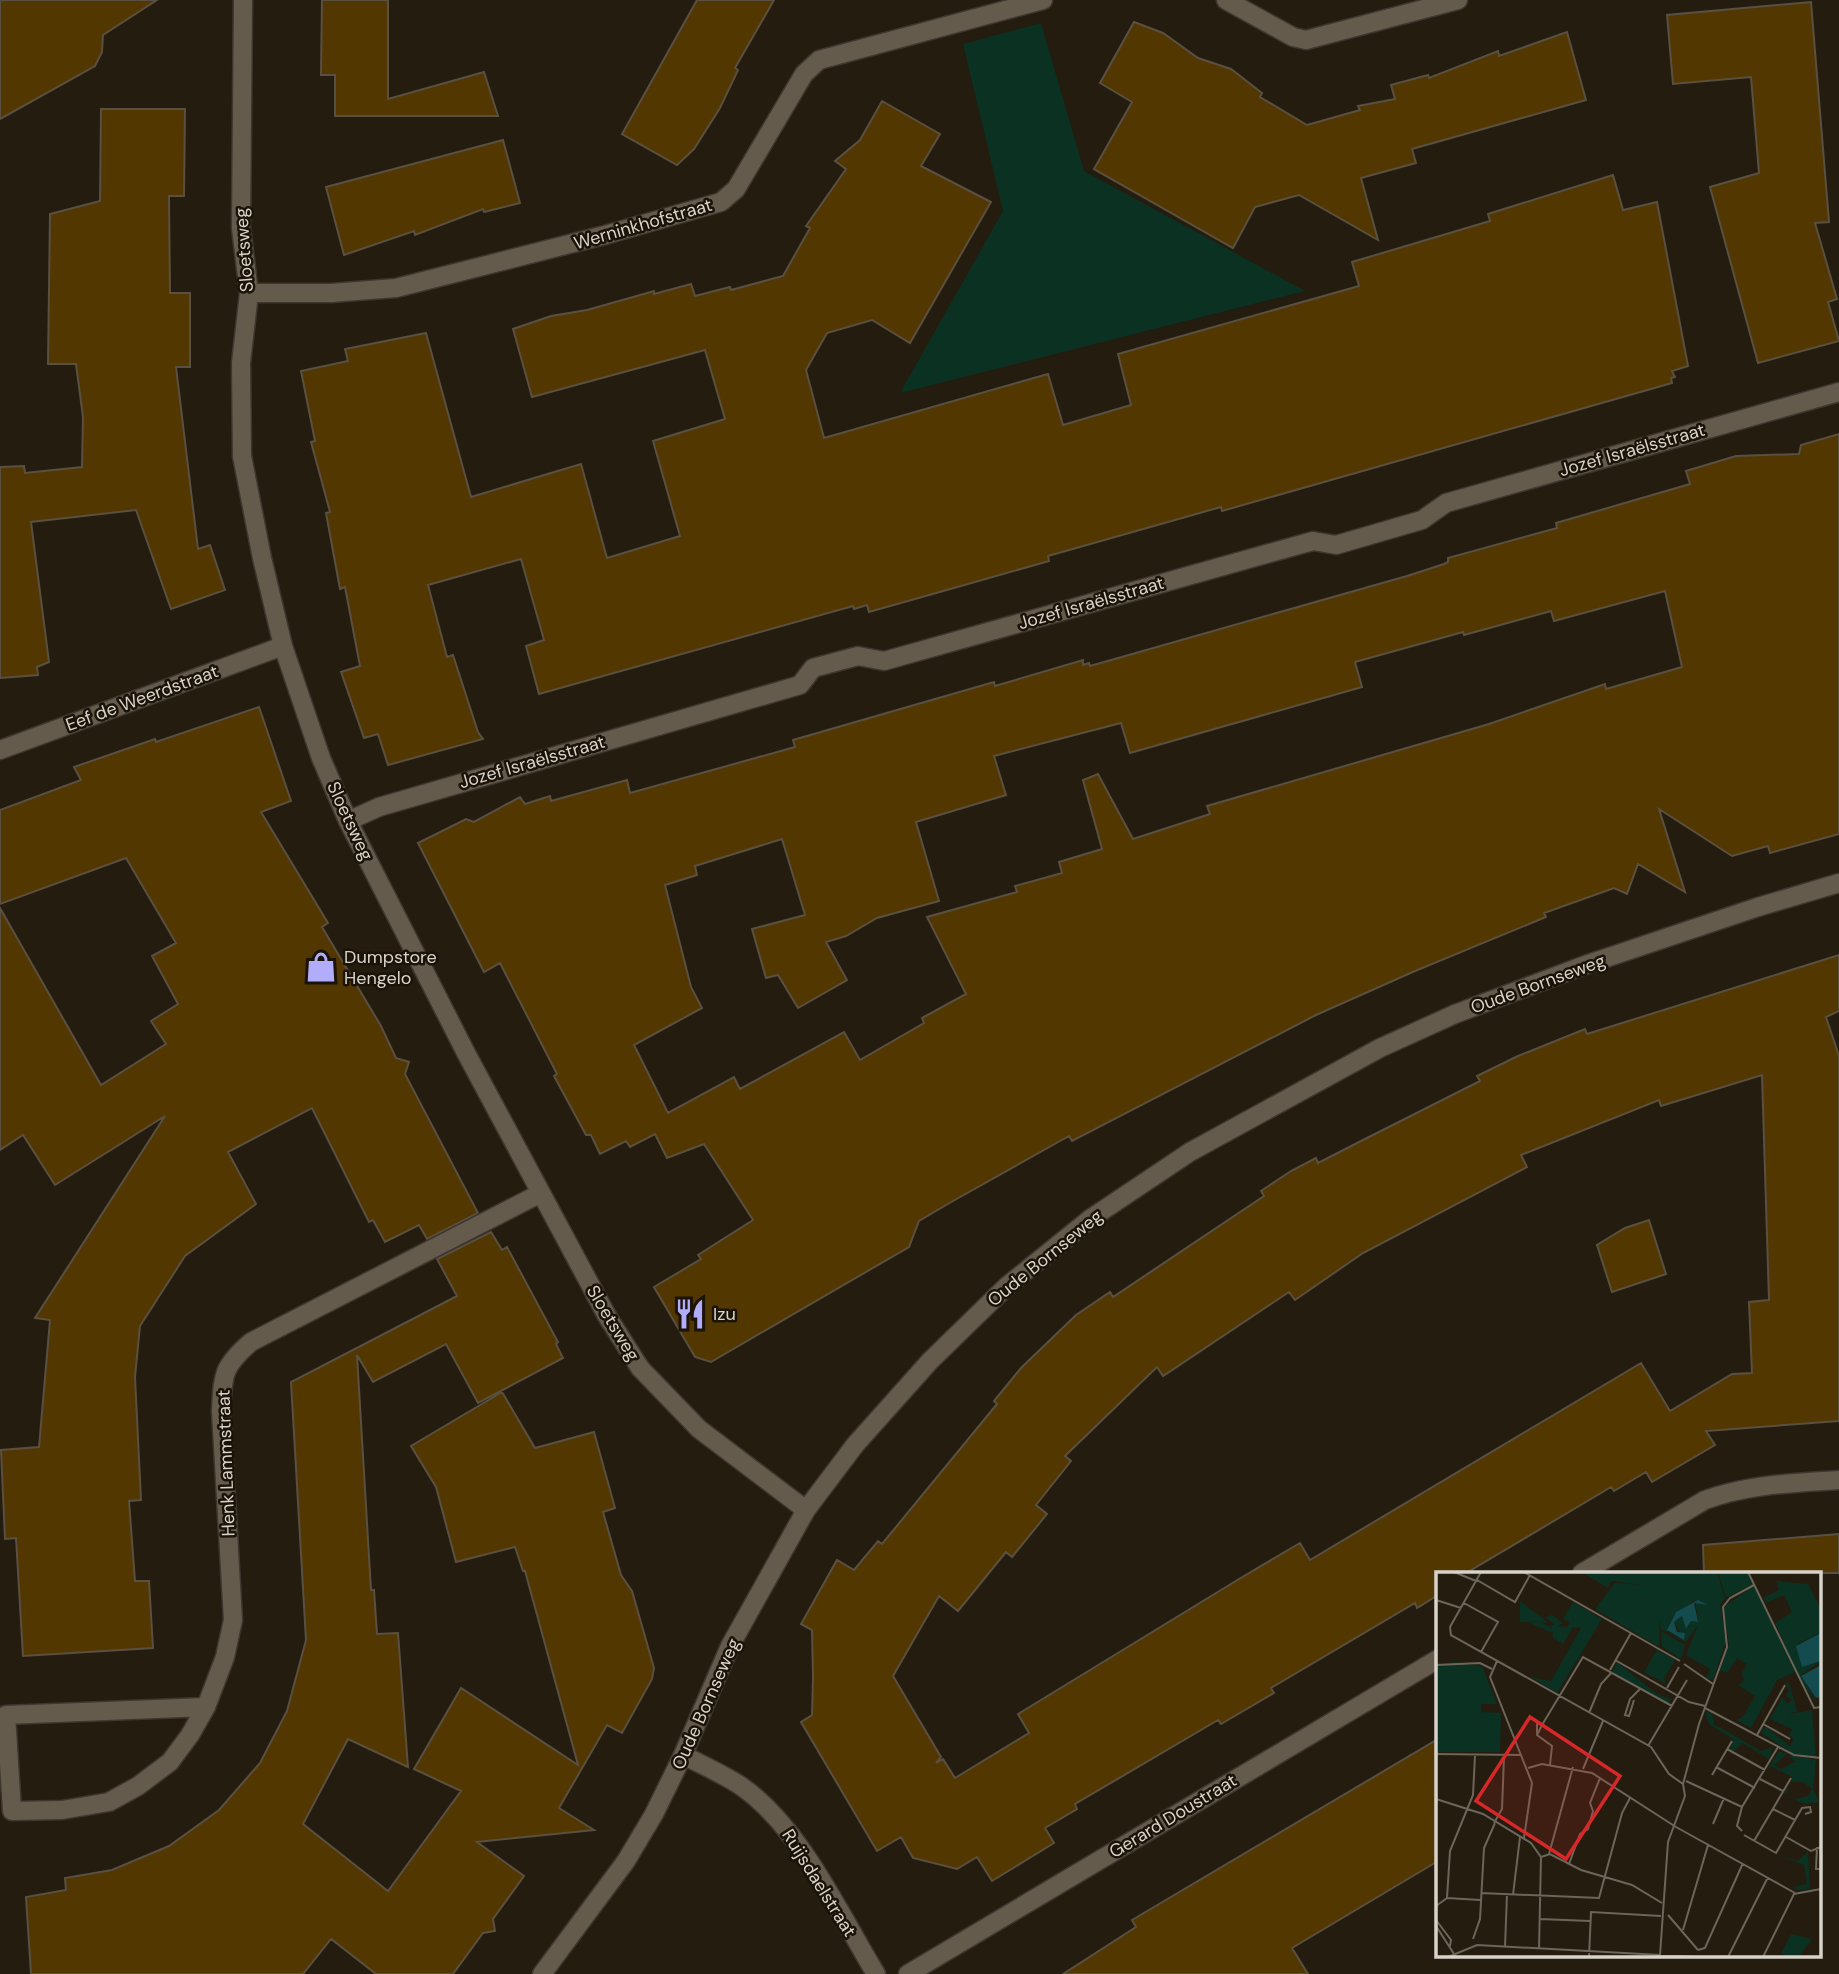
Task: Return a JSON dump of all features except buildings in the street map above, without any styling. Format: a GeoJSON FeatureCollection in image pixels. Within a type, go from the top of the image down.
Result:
{"type":"FeatureCollection","features":[{"type":"Feature","properties":{"kind":"street","name":"Sloetsweg"},"geometry":{"type":"LineString","coordinates":[[243,0],[241,228],[249,293],[241,363],[242,456],[283,646],[321,758],[348,821],[466,1053],[607,1316],[640,1368],[699,1429],[806,1510]]}},
{"type":"Feature","properties":{"kind":"street","name":"Werninkhofstraat"},"geometry":{"type":"LineString","coordinates":[[249,293],[331,293],[396,288],[605,236],[721,202],[736,189],[804,74],[819,60],[1044,0]]}},
{"type":"Feature","properties":{"kind":"street"},"geometry":{"type":"LineString","coordinates":[[1226,0],[1293,37],[1306,40],[1458,0]]}},
{"type":"Feature","properties":{"kind":"street","name":"Jozef Israëlsstraat"},"geometry":{"type":"LineString","coordinates":[[348,821],[379,807],[800,685],[813,668],[858,656],[884,661],[1313,541],[1336,545],[1422,520],[1446,503],[1839,392]]}},
{"type":"Feature","properties":{"kind":"street","name":"Eef de Weerdstraat"},"geometry":{"type":"LineString","coordinates":[[0,750],[283,646]]}},
{"type":"Feature","properties":{"kind":"street","name":"Oude Bornseweg"},"geometry":{"type":"LineString","coordinates":[[542,1974],[626,1861],[654,1814],[683,1755],[730,1646],[806,1510],[855,1445],[930,1361],[1007,1286],[1090,1219],[1191,1152],[1380,1048],[1455,1014],[1588,964],[1839,883]]}},
{"type":"Feature","properties":{"kind":"street","name":"Henk Lammstraat"},"geometry":{"type":"LineString","coordinates":[[205,1707],[3,1716],[12,1811],[62,1810],[109,1802],[138,1786],[170,1762],[190,1735],[205,1707],[225,1657],[233,1620],[221,1411],[223,1377],[232,1358],[251,1342],[541,1193]]}},
{"type":"Feature","properties":{"kind":"street"},"geometry":{"type":"LineString","coordinates":[[1584,1572],[1705,1500],[1727,1492],[1754,1486],[1839,1480]]}},
{"type":"Feature","properties":{"kind":"street","name":"Gerard Doustraat"},"geometry":{"type":"LineString","coordinates":[[908,1974],[1436,1660]]}},
{"type":"Feature","properties":{"kind":"street","name":"Ruijsdaelstraat"},"geometry":{"type":"LineString","coordinates":[[683,1755],[740,1786],[774,1814],[801,1849],[876,1974]]}},
{"type":"Feature","properties":{"kind":"green space"},"geometry":{"type":"Polygon","coordinates":[[[1041,23],[1084,171],[1305,291],[900,393],[1003,211],[963,44],[1041,23]]]}},
{"type":"Feature","properties":{"kind":"place","name":"Dumpstore Hengelo"},"geometry":{"type":"Point","coordinates":[321,967]}},
{"type":"Feature","properties":{"kind":"place","name":"Izu"},"geometry":{"type":"Point","coordinates":[690,1314]}}]}
